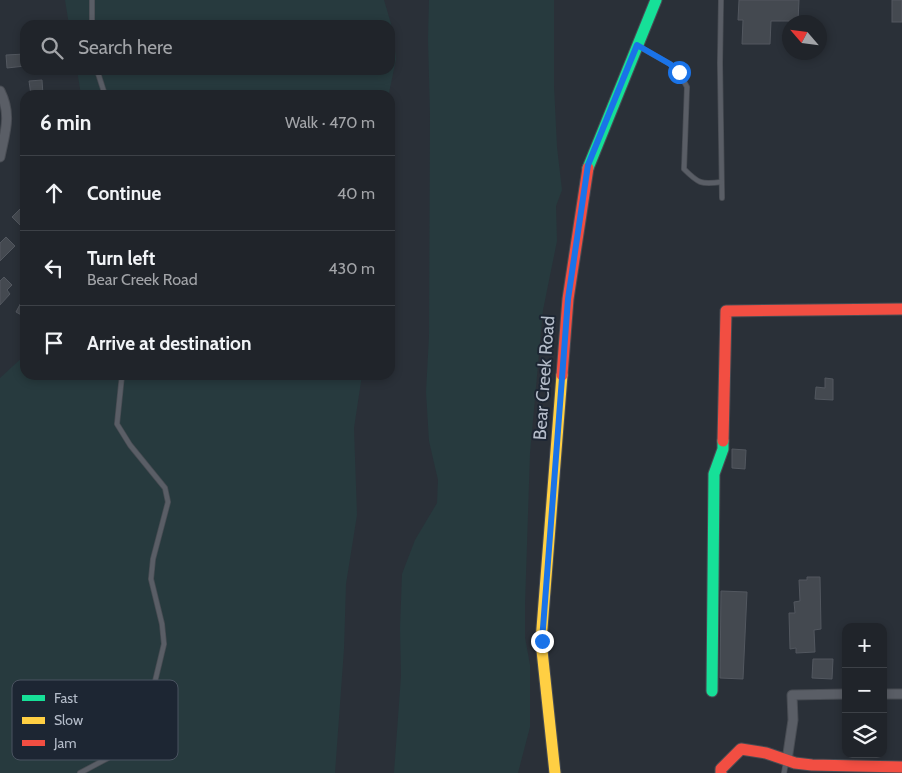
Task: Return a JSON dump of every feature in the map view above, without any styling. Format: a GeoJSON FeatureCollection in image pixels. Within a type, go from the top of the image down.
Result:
{"type":"FeatureCollection","features":[{"type":"Feature","properties":{"kind":"street","name":"Bear Creek Road"},"geometry":{"type":"LineString","coordinates":[[555,773],[542,641],[568,299],[588,165],[656,0]]}},
{"type":"Feature","properties":{"kind":"street"},"geometry":{"type":"LineString","coordinates":[[0,91],[8,111],[8,119],[0,157]]}},
{"type":"Feature","properties":{"kind":"street"},"geometry":{"type":"LineString","coordinates":[[712,691],[714,474],[723,449],[726,311],[902,309]]}},
{"type":"Feature","properties":{"kind":"street"},"geometry":{"type":"LineString","coordinates":[[787,760],[793,720],[792,695],[842,694]]}},
{"type":"Feature","properties":{"kind":"street"},"geometry":{"type":"LineString","coordinates":[[887,694],[902,694]]}},
{"type":"Feature","properties":{"kind":"street"},"geometry":{"type":"LineString","coordinates":[[721,773],[721,769],[741,749],[766,753],[812,765],[902,767]]}},
{"type":"Feature","properties":{"kind":"lane"},"geometry":{"type":"LineString","coordinates":[[92,0],[92,20]]}},
{"type":"Feature","properties":{"kind":"lane"},"geometry":{"type":"LineString","coordinates":[[721,0],[722,198]]}},
{"type":"Feature","properties":{"kind":"lane"},"geometry":{"type":"LineString","coordinates":[[637,45],[670,64],[679,72],[687,87],[684,169],[696,181],[709,184],[721,182]]}},
{"type":"Feature","properties":{"kind":"lane"},"geometry":{"type":"LineString","coordinates":[[99,75],[103,90]]}},
{"type":"Feature","properties":{"kind":"lane"},"geometry":{"type":"LineString","coordinates":[[121,380],[117,424],[130,444],[165,488],[168,502],[153,560],[151,579],[162,624],[164,644],[155,680]]}},
{"type":"Feature","properties":{"kind":"lane"},"geometry":{"type":"LineString","coordinates":[[80,773],[104,760]]}},
{"type":"Feature","properties":{"kind":"lane"},"geometry":{"type":"LineString","coordinates":[[784,773],[787,760]]}},
{"type":"Feature","properties":{"kind":"green space"},"geometry":{"type":"Polygon","coordinates":[[[65,0],[384,0],[390,20],[68,20],[65,0]]]}},
{"type":"Feature","properties":{"kind":"green space"},"geometry":{"type":"Polygon","coordinates":[[[429,0],[554,0],[554,86],[557,147],[562,190],[556,206],[557,241],[543,310],[530,453],[525,637],[530,665],[530,727],[518,773],[394,773],[401,676],[402,574],[415,540],[437,503],[438,480],[429,441],[426,392],[429,336],[429,0]]]}},
{"type":"Feature","properties":{"kind":"green space"},"geometry":{"type":"Polygon","coordinates":[[[78,75],[393,75],[390,90],[80,90],[78,75]]]}},
{"type":"Feature","properties":{"kind":"green space"},"geometry":{"type":"Polygon","coordinates":[[[20,360],[20,380],[361,380],[354,428],[357,515],[346,584],[344,649],[335,773],[0,773],[0,378],[20,360]]]}},
{"type":"Feature","properties":{"kind":"building"},"geometry":{"type":"Polygon","coordinates":[[[739,0],[799,0],[798,15],[782,15],[782,21],[771,21],[770,44],[742,44],[743,20],[738,20],[739,0]]]}},
{"type":"Feature","properties":{"kind":"building"},"geometry":{"type":"Polygon","coordinates":[[[892,0],[902,0],[902,22],[892,22],[892,0]]]}},
{"type":"Feature","properties":{"kind":"building"},"geometry":{"type":"Polygon","coordinates":[[[20,54],[20,67],[7,68],[6,55],[20,54]]]}},
{"type":"Feature","properties":{"kind":"building"},"geometry":{"type":"Polygon","coordinates":[[[42,80],[43,90],[30,90],[29,81],[42,80]]]}},
{"type":"Feature","properties":{"kind":"building"},"geometry":{"type":"Polygon","coordinates":[[[20,209],[20,225],[12,217],[20,209]]]}},
{"type":"Feature","properties":{"kind":"building"},"geometry":{"type":"Polygon","coordinates":[[[6,237],[15,246],[0,261],[0,243],[6,237]]]}},
{"type":"Feature","properties":{"kind":"building"},"geometry":{"type":"Polygon","coordinates":[[[4,277],[12,285],[7,290],[10,294],[0,305],[0,281],[4,277]]]}},
{"type":"Feature","properties":{"kind":"building"},"geometry":{"type":"Polygon","coordinates":[[[20,304],[20,314],[16,312],[20,304]]]}},
{"type":"Feature","properties":{"kind":"building"},"geometry":{"type":"Polygon","coordinates":[[[825,378],[833,379],[833,400],[815,399],[816,387],[825,388],[825,378]]]}},
{"type":"Feature","properties":{"kind":"building"},"geometry":{"type":"Polygon","coordinates":[[[732,449],[746,450],[745,469],[732,468],[732,449]]]}},
{"type":"Feature","properties":{"kind":"building"},"geometry":{"type":"Polygon","coordinates":[[[807,577],[820,577],[821,629],[814,630],[815,652],[796,653],[796,648],[790,649],[789,613],[795,613],[794,602],[800,601],[799,580],[807,580],[807,577]]]}},
{"type":"Feature","properties":{"kind":"building"},"geometry":{"type":"Polygon","coordinates":[[[721,591],[747,592],[743,679],[720,678],[721,591]]]}},
{"type":"Feature","properties":{"kind":"building"},"geometry":{"type":"Polygon","coordinates":[[[813,659],[833,659],[832,679],[812,678],[813,659]]]}},
{"type":"Feature","properties":{"kind":"traffic: fast"},"geometry":{"type":"LineString","coordinates":[[588,168],[656,0]]}},
{"type":"Feature","properties":{"kind":"traffic: fast"},"geometry":{"type":"LineString","coordinates":[[712,691],[714,474],[723,449],[723,441]]}},
{"type":"Feature","properties":{"kind":"traffic: slow"},"geometry":{"type":"LineString","coordinates":[[555,773],[541,641],[562,375]]}},
{"type":"Feature","properties":{"kind":"traffic: jam"},"geometry":{"type":"LineString","coordinates":[[562,375],[568,299],[588,168]]}},
{"type":"Feature","properties":{"kind":"traffic: jam"},"geometry":{"type":"LineString","coordinates":[[723,441],[726,311],[902,309]]}},
{"type":"Feature","properties":{"kind":"traffic: jam"},"geometry":{"type":"LineString","coordinates":[[721,773],[721,769],[741,749],[766,753],[795,763],[812,765],[902,767]]}},
{"type":"Feature","properties":{"kind":"route"},"geometry":{"type":"LineString","coordinates":[[542,641],[568,299],[588,165],[637,45],[670,64],[679,72]]}}]}
